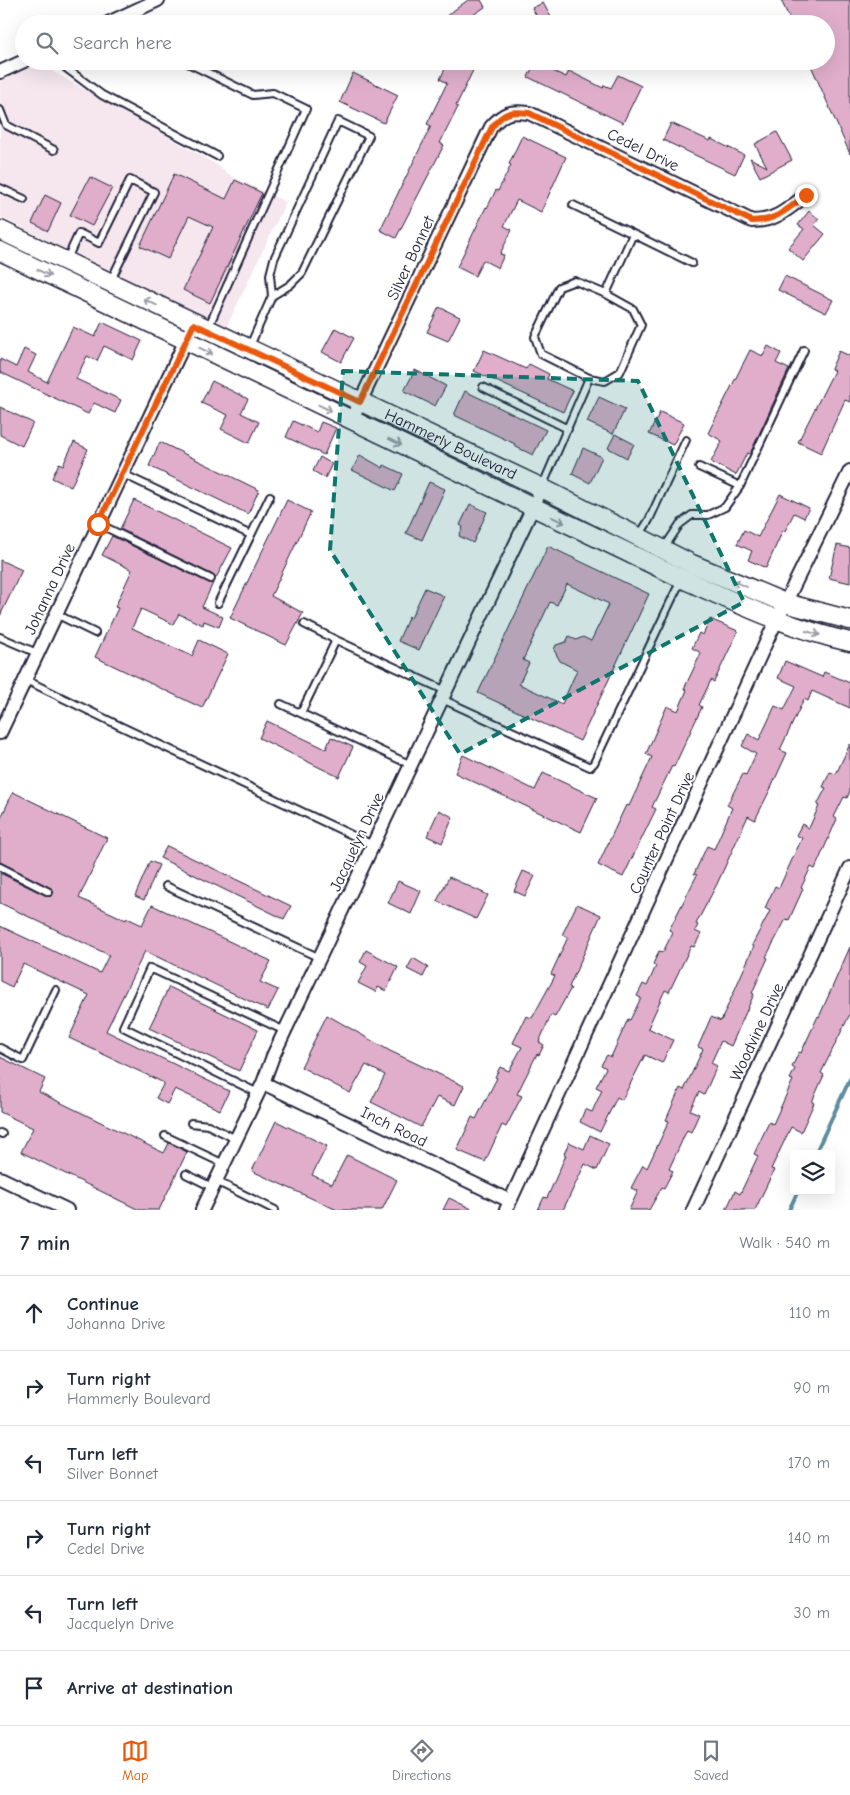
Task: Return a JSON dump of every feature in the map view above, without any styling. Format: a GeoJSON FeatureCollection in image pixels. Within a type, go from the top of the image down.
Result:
{"type":"FeatureCollection","features":[{"type":"Feature","properties":{"kind":"main road","name":"Hammerly Boulevard"},"geometry":{"type":"LineString","coordinates":[[0,230],[200,327],[542,488],[692,564],[785,603],[850,620]]}},
{"type":"Feature","properties":{"kind":"main road"},"geometry":{"type":"LineString","coordinates":[[19,261],[28,243]]}},
{"type":"Feature","properties":{"kind":"main road","name":"Hammerly Boulevard"},"geometry":{"type":"LineString","coordinates":[[0,252],[681,579],[777,620],[808,631],[850,642]]}},
{"type":"Feature","properties":{"kind":"street"},"geometry":{"type":"LineString","coordinates":[[135,15],[158,0]]}},
{"type":"Feature","properties":{"kind":"street"},"geometry":{"type":"LineString","coordinates":[[0,72],[15,65]]}},
{"type":"Feature","properties":{"kind":"street","name":"Cedel Drive"},"geometry":{"type":"LineString","coordinates":[[506,113],[529,113],[752,221],[764,221],[775,218],[806,195]]}},
{"type":"Feature","properties":{"kind":"street","name":"Silver Bonnet"},"geometry":{"type":"LineString","coordinates":[[351,421],[492,127],[506,113]]}},
{"type":"Feature","properties":{"kind":"street","name":"Johanna Drive"},"geometry":{"type":"LineString","coordinates":[[0,733],[185,341],[200,327]]}},
{"type":"Feature","properties":{"kind":"street","name":"Counter Point Drive"},"geometry":{"type":"LineString","coordinates":[[508,1205],[777,620],[850,471]]}},
{"type":"Feature","properties":{"kind":"street","name":"Jacquelyn Drive"},"geometry":{"type":"LineString","coordinates":[[202,1210],[261,1088],[285,1030],[542,488]]}},
{"type":"Feature","properties":{"kind":"street","name":"Woodvine Drive"},"geometry":{"type":"LineString","coordinates":[[693,1210],[850,868]]}},
{"type":"Feature","properties":{"kind":"street","name":"Inch Road"},"geometry":{"type":"LineString","coordinates":[[261,1088],[508,1205]]}},
{"type":"Feature","properties":{"kind":"street"},"geometry":{"type":"LineString","coordinates":[[0,1178],[67,1210]]}},
{"type":"Feature","properties":{"kind":"lane"},"geometry":{"type":"LineString","coordinates":[[69,70],[102,95],[217,156]]}},
{"type":"Feature","properties":{"kind":"lane"},"geometry":{"type":"LineString","coordinates":[[200,327],[306,109],[272,93],[253,95],[202,70]]}},
{"type":"Feature","properties":{"kind":"lane"},"geometry":{"type":"LineString","coordinates":[[0,110],[6,125],[54,150]]}},
{"type":"Feature","properties":{"kind":"lane"},"geometry":{"type":"LineString","coordinates":[[248,349],[272,296],[270,275],[274,259],[338,121],[369,136],[302,273],[290,285],[272,296]]}},
{"type":"Feature","properties":{"kind":"lane"},"geometry":{"type":"LineString","coordinates":[[66,261],[79,233],[99,243],[130,180],[154,192],[110,283]]}},
{"type":"Feature","properties":{"kind":"lane"},"geometry":{"type":"LineString","coordinates":[[0,188],[24,199]]}},
{"type":"Feature","properties":{"kind":"lane"},"geometry":{"type":"LineString","coordinates":[[573,205],[692,263]]}},
{"type":"Feature","properties":{"kind":"lane"},"geometry":{"type":"LineString","coordinates":[[606,294],[633,234]]}},
{"type":"Feature","properties":{"kind":"lane"},"geometry":{"type":"LineString","coordinates":[[575,281],[606,294],[633,309],[641,325],[620,372],[605,381],[589,378],[541,354],[535,337],[559,287],[575,281]]}},
{"type":"Feature","properties":{"kind":"lane"},"geometry":{"type":"LineString","coordinates":[[664,549],[680,524],[692,515],[708,516],[725,508],[740,486],[804,350]]}},
{"type":"Feature","properties":{"kind":"lane"},"geometry":{"type":"LineString","coordinates":[[542,488],[589,378]]}},
{"type":"Feature","properties":{"kind":"lane"},"geometry":{"type":"LineString","coordinates":[[483,387],[568,429]]}},
{"type":"Feature","properties":{"kind":"lane"},"geometry":{"type":"LineString","coordinates":[[638,537],[649,520],[686,440]]}},
{"type":"Feature","properties":{"kind":"lane"},"geometry":{"type":"LineString","coordinates":[[699,467],[740,486]]}},
{"type":"Feature","properties":{"kind":"lane"},"geometry":{"type":"LineString","coordinates":[[123,474],[251,535]]}},
{"type":"Feature","properties":{"kind":"lane"},"geometry":{"type":"LineString","coordinates":[[218,602],[270,496]]}},
{"type":"Feature","properties":{"kind":"lane"},"geometry":{"type":"LineString","coordinates":[[98,524],[212,579]]}},
{"type":"Feature","properties":{"kind":"lane"},"geometry":{"type":"LineString","coordinates":[[304,624],[590,767],[594,763],[681,579]]}},
{"type":"Feature","properties":{"kind":"lane"},"geometry":{"type":"LineString","coordinates":[[56,614],[95,633]]}},
{"type":"Feature","properties":{"kind":"lane"},"geometry":{"type":"LineString","coordinates":[[0,636],[37,654]]}},
{"type":"Feature","properties":{"kind":"lane"},"geometry":{"type":"LineString","coordinates":[[301,713],[336,640]]}},
{"type":"Feature","properties":{"kind":"lane"},"geometry":{"type":"LineString","coordinates":[[26,680],[374,845]]}},
{"type":"Feature","properties":{"kind":"lane"},"geometry":{"type":"LineString","coordinates":[[281,704],[411,765]]}},
{"type":"Feature","properties":{"kind":"lane"},"geometry":{"type":"LineString","coordinates":[[0,867],[49,892]]}},
{"type":"Feature","properties":{"kind":"lane"},"geometry":{"type":"LineString","coordinates":[[166,886],[320,958]]}},
{"type":"Feature","properties":{"kind":"lane"},"geometry":{"type":"LineString","coordinates":[[261,1088],[123,1027],[150,968],[285,1030]]}},
{"type":"Feature","properties":{"kind":"lane"},"geometry":{"type":"LineString","coordinates":[[0,1048],[24,1060],[56,990]]}},
{"type":"Feature","properties":{"kind":"lane"},"geometry":{"type":"LineString","coordinates":[[191,1123],[208,1124],[236,1139]]}},
{"type":"Feature","properties":{"kind":"lane"},"geometry":{"type":"LineString","coordinates":[[165,1136],[224,1164]]}},
{"type":"Feature","properties":{"kind":"lane"},"geometry":{"type":"LineString","coordinates":[[186,1174],[229,1188],[276,1210]]}},
{"type":"Feature","properties":{"kind":"highlighted area"},"geometry":{"type":"Polygon","coordinates":[[[343,371],[638,381],[744,602],[460,754],[330,550],[343,371]]]}},
{"type":"Feature","properties":{"kind":"shaded area"},"geometry":{"type":"Polygon","coordinates":[[[23,70],[50,70],[214,163],[233,177],[286,202],[226,328],[0,217],[0,81],[23,70]]]}},
{"type":"Feature","properties":{"kind":"building"},"geometry":{"type":"Polygon","coordinates":[[[468,0],[481,0],[485,7],[473,15],[448,15],[468,0]]]}},
{"type":"Feature","properties":{"kind":"building"},"geometry":{"type":"Polygon","coordinates":[[[781,0],[850,0],[850,154],[813,70],[835,70],[835,15],[788,15],[781,0]]]}},
{"type":"Feature","properties":{"kind":"building"},"geometry":{"type":"Polygon","coordinates":[[[543,3],[550,15],[536,15],[532,8],[543,3]]]}},
{"type":"Feature","properties":{"kind":"building"},"geometry":{"type":"Polygon","coordinates":[[[444,70],[473,70],[456,106],[458,107],[440,143],[444,145],[396,238],[380,230],[431,126],[427,124],[447,83],[440,79],[444,70]]]}},
{"type":"Feature","properties":{"kind":"building"},"geometry":{"type":"Polygon","coordinates":[[[532,70],[550,70],[566,77],[569,71],[603,88],[604,85],[611,88],[618,75],[641,86],[623,123],[528,77],[532,70]]]}},
{"type":"Feature","properties":{"kind":"building"},"geometry":{"type":"Polygon","coordinates":[[[353,73],[398,95],[384,123],[340,102],[353,73]]]}},
{"type":"Feature","properties":{"kind":"building"},"geometry":{"type":"Polygon","coordinates":[[[671,123],[744,155],[735,174],[663,140],[671,123]]]}},
{"type":"Feature","properties":{"kind":"building"},"geometry":{"type":"Polygon","coordinates":[[[777,132],[792,160],[760,177],[750,158],[767,167],[755,144],[777,132]]]}},
{"type":"Feature","properties":{"kind":"building"},"geometry":{"type":"Polygon","coordinates":[[[522,136],[566,157],[541,212],[517,200],[504,226],[512,230],[500,254],[504,255],[498,268],[483,260],[475,276],[457,267],[486,207],[496,190],[498,191],[511,165],[509,164],[522,136]]]}},
{"type":"Feature","properties":{"kind":"building"},"geometry":{"type":"Polygon","coordinates":[[[174,174],[226,199],[235,180],[262,193],[210,303],[183,290],[213,227],[189,216],[168,259],[140,246],[174,174]]]}},
{"type":"Feature","properties":{"kind":"building"},"geometry":{"type":"Polygon","coordinates":[[[90,177],[112,188],[92,226],[70,215],[90,177]]]}},
{"type":"Feature","properties":{"kind":"building"},"geometry":{"type":"Polygon","coordinates":[[[45,195],[61,203],[48,231],[32,223],[45,195]]]}},
{"type":"Feature","properties":{"kind":"building"},"geometry":{"type":"Polygon","coordinates":[[[809,211],[819,219],[814,225],[825,234],[803,261],[788,248],[804,229],[798,225],[809,211]]]}},
{"type":"Feature","properties":{"kind":"building"},"geometry":{"type":"Polygon","coordinates":[[[785,276],[833,300],[826,313],[778,290],[785,276]]]}},
{"type":"Feature","properties":{"kind":"building"},"geometry":{"type":"Polygon","coordinates":[[[439,307],[460,317],[448,341],[427,332],[439,307]]]}},
{"type":"Feature","properties":{"kind":"building"},"geometry":{"type":"Polygon","coordinates":[[[102,322],[142,341],[133,360],[104,346],[97,361],[87,356],[76,379],[121,400],[115,413],[94,403],[88,414],[0,372],[0,359],[16,367],[24,349],[36,355],[28,372],[47,382],[73,327],[95,337],[102,322]]]}},
{"type":"Feature","properties":{"kind":"building"},"geometry":{"type":"Polygon","coordinates":[[[335,328],[354,338],[341,362],[322,352],[335,328]]]}},
{"type":"Feature","properties":{"kind":"building"},"geometry":{"type":"Polygon","coordinates":[[[768,346],[781,353],[776,363],[789,369],[750,454],[747,453],[736,475],[711,462],[722,441],[708,433],[750,350],[763,356],[768,346]]]}},
{"type":"Feature","properties":{"kind":"building"},"geometry":{"type":"Polygon","coordinates":[[[484,350],[526,369],[529,364],[549,374],[547,379],[573,391],[563,412],[474,371],[484,350]]]}},
{"type":"Feature","properties":{"kind":"building"},"geometry":{"type":"Polygon","coordinates":[[[839,351],[850,356],[850,402],[845,400],[821,453],[798,442],[834,371],[831,369],[839,351]]]}},
{"type":"Feature","properties":{"kind":"building"},"geometry":{"type":"Polygon","coordinates":[[[415,370],[446,386],[435,406],[404,391],[415,370]]]}},
{"type":"Feature","properties":{"kind":"building"},"geometry":{"type":"Polygon","coordinates":[[[212,381],[248,399],[241,413],[259,422],[249,443],[221,429],[228,415],[201,403],[212,381]]]}},
{"type":"Feature","properties":{"kind":"building"},"geometry":{"type":"Polygon","coordinates":[[[465,391],[546,430],[533,455],[514,446],[515,444],[454,415],[465,391]]]}},
{"type":"Feature","properties":{"kind":"building"},"geometry":{"type":"Polygon","coordinates":[[[599,397],[625,409],[613,434],[587,422],[599,397]]]}},
{"type":"Feature","properties":{"kind":"building"},"geometry":{"type":"Polygon","coordinates":[[[0,407],[33,423],[22,446],[0,435],[0,407]]]}},
{"type":"Feature","properties":{"kind":"building"},"geometry":{"type":"Polygon","coordinates":[[[660,412],[684,423],[673,445],[649,434],[660,412]]]}},
{"type":"Feature","properties":{"kind":"building"},"geometry":{"type":"Polygon","coordinates":[[[293,421],[317,432],[321,422],[336,428],[324,455],[286,437],[293,421]]]}},
{"type":"Feature","properties":{"kind":"building"},"geometry":{"type":"Polygon","coordinates":[[[615,434],[634,444],[627,458],[608,448],[615,434]]]}},
{"type":"Feature","properties":{"kind":"building"},"geometry":{"type":"Polygon","coordinates":[[[74,442],[88,449],[71,487],[52,478],[59,463],[63,465],[74,442]]]}},
{"type":"Feature","properties":{"kind":"building"},"geometry":{"type":"Polygon","coordinates":[[[160,442],[259,490],[248,514],[149,466],[160,442]]]}},
{"type":"Feature","properties":{"kind":"building"},"geometry":{"type":"Polygon","coordinates":[[[583,448],[602,457],[590,483],[572,474],[583,448]]]}},
{"type":"Feature","properties":{"kind":"building"},"geometry":{"type":"Polygon","coordinates":[[[360,455],[383,468],[384,465],[403,474],[395,491],[352,470],[360,455]]]}},
{"type":"Feature","properties":{"kind":"building"},"geometry":{"type":"Polygon","coordinates":[[[320,457],[332,464],[325,478],[313,471],[320,457]]]}},
{"type":"Feature","properties":{"kind":"building"},"geometry":{"type":"Polygon","coordinates":[[[429,482],[445,489],[422,540],[406,533],[429,482]]]}},
{"type":"Feature","properties":{"kind":"building"},"geometry":{"type":"Polygon","coordinates":[[[780,494],[809,508],[804,518],[794,513],[785,531],[783,530],[766,568],[748,560],[752,551],[737,544],[744,530],[758,537],[780,494]]]}},
{"type":"Feature","properties":{"kind":"building"},"geometry":{"type":"Polygon","coordinates":[[[134,500],[232,548],[216,578],[120,529],[134,500]]]}},
{"type":"Feature","properties":{"kind":"building"},"geometry":{"type":"Polygon","coordinates":[[[287,500],[311,512],[271,596],[303,613],[286,645],[230,618],[287,500]]]}},
{"type":"Feature","properties":{"kind":"building"},"geometry":{"type":"Polygon","coordinates":[[[470,504],[487,512],[473,543],[459,536],[463,527],[460,525],[470,504]]]}},
{"type":"Feature","properties":{"kind":"building"},"geometry":{"type":"Polygon","coordinates":[[[112,536],[209,583],[213,583],[202,607],[223,617],[219,627],[204,621],[203,625],[179,614],[173,624],[141,609],[132,628],[192,656],[199,640],[228,654],[202,708],[95,657],[118,608],[115,607],[132,570],[102,555],[112,536]]]}},
{"type":"Feature","properties":{"kind":"building"},"geometry":{"type":"Polygon","coordinates":[[[837,545],[850,548],[850,583],[829,578],[837,545]]]}},
{"type":"Feature","properties":{"kind":"building"},"geometry":{"type":"Polygon","coordinates":[[[548,546],[649,594],[580,741],[478,693],[548,546]],[[567,584],[557,605],[550,602],[523,660],[529,663],[519,684],[562,704],[577,670],[560,661],[554,650],[556,645],[566,642],[569,636],[576,640],[583,637],[591,641],[609,604],[567,584]]]}},
{"type":"Feature","properties":{"kind":"building"},"geometry":{"type":"Polygon","coordinates":[[[0,560],[22,570],[0,616],[0,560]]]}},
{"type":"Feature","properties":{"kind":"building"},"geometry":{"type":"Polygon","coordinates":[[[425,588],[444,596],[419,650],[398,641],[409,616],[411,618],[425,588]]]}},
{"type":"Feature","properties":{"kind":"building"},"geometry":{"type":"Polygon","coordinates":[[[710,619],[738,631],[714,682],[711,680],[699,705],[702,707],[674,767],[672,766],[652,807],[656,809],[623,877],[598,865],[626,805],[629,806],[652,757],[646,754],[667,706],[678,711],[687,690],[684,689],[701,653],[692,648],[699,633],[703,635],[710,619]]]}},
{"type":"Feature","properties":{"kind":"building"},"geometry":{"type":"Polygon","coordinates":[[[785,661],[822,677],[824,672],[850,683],[850,708],[812,691],[808,701],[804,699],[780,750],[787,753],[771,788],[755,820],[748,816],[717,884],[696,924],[698,925],[695,931],[701,934],[694,947],[691,946],[669,992],[665,990],[648,1028],[673,1040],[662,1063],[645,1055],[622,1100],[617,1097],[600,1132],[580,1122],[585,1109],[592,1112],[602,1090],[596,1087],[606,1068],[601,1065],[607,1055],[611,1057],[628,1019],[630,1020],[641,998],[637,996],[643,984],[647,986],[656,966],[653,964],[659,951],[663,952],[673,932],[669,930],[697,875],[694,874],[707,846],[714,849],[732,808],[727,805],[743,774],[746,775],[756,754],[742,746],[748,734],[759,740],[775,706],[784,710],[796,686],[778,678],[785,661]]]}},
{"type":"Feature","properties":{"kind":"building"},"geometry":{"type":"Polygon","coordinates":[[[267,721],[326,749],[331,737],[353,747],[339,777],[259,738],[267,721]]]}},
{"type":"Feature","properties":{"kind":"building"},"geometry":{"type":"Polygon","coordinates":[[[850,744],[850,791],[847,798],[844,797],[834,817],[837,819],[815,869],[811,867],[789,920],[786,919],[766,957],[768,958],[752,993],[754,994],[731,1046],[721,1041],[711,1063],[717,1066],[704,1095],[699,1092],[690,1110],[699,1114],[691,1132],[687,1130],[669,1169],[673,1171],[649,1210],[629,1210],[638,1191],[631,1188],[643,1165],[647,1168],[669,1121],[666,1120],[680,1088],[684,1090],[703,1049],[698,1047],[711,1017],[721,1021],[754,946],[752,945],[770,911],[765,908],[775,886],[779,888],[802,838],[796,835],[802,824],[809,828],[819,806],[817,805],[826,788],[823,787],[830,772],[836,774],[850,744]]]}},
{"type":"Feature","properties":{"kind":"building"},"geometry":{"type":"Polygon","coordinates":[[[463,755],[535,790],[543,773],[597,798],[581,832],[455,773],[463,755]]]}},
{"type":"Feature","properties":{"kind":"building"},"geometry":{"type":"Polygon","coordinates":[[[13,792],[107,838],[79,898],[126,920],[127,918],[142,925],[152,905],[271,961],[260,982],[278,990],[268,1010],[145,951],[106,1031],[229,1091],[220,1110],[175,1089],[167,1104],[156,1098],[164,1083],[69,1038],[89,995],[23,964],[12,987],[0,981],[0,926],[100,973],[109,955],[0,903],[0,873],[47,896],[51,896],[54,892],[51,888],[0,862],[0,820],[13,792]]]}},
{"type":"Feature","properties":{"kind":"building"},"geometry":{"type":"Polygon","coordinates":[[[439,810],[453,817],[442,843],[427,836],[439,810]]]}},
{"type":"Feature","properties":{"kind":"building"},"geometry":{"type":"Polygon","coordinates":[[[167,846],[291,906],[284,919],[160,858],[167,846]]]}},
{"type":"Feature","properties":{"kind":"building"},"geometry":{"type":"Polygon","coordinates":[[[150,861],[159,865],[144,900],[135,896],[150,861]]]}},
{"type":"Feature","properties":{"kind":"building"},"geometry":{"type":"Polygon","coordinates":[[[523,871],[535,876],[525,896],[514,891],[523,871]]]}},
{"type":"Feature","properties":{"kind":"building"},"geometry":{"type":"Polygon","coordinates":[[[449,877],[488,895],[476,919],[437,901],[449,877]]]}},
{"type":"Feature","properties":{"kind":"building"},"geometry":{"type":"Polygon","coordinates":[[[398,881],[421,891],[411,914],[388,903],[398,881]]]}},
{"type":"Feature","properties":{"kind":"building"},"geometry":{"type":"Polygon","coordinates":[[[577,904],[601,915],[569,987],[571,988],[555,1017],[551,1015],[539,1042],[544,1045],[539,1055],[537,1054],[517,1094],[522,1096],[506,1127],[502,1125],[485,1162],[457,1150],[472,1117],[476,1119],[497,1078],[495,1077],[500,1067],[509,1071],[522,1047],[513,1043],[526,1016],[532,1018],[555,976],[551,974],[568,937],[562,935],[577,904]]]}},
{"type":"Feature","properties":{"kind":"building"},"geometry":{"type":"Polygon","coordinates":[[[850,947],[850,1014],[821,1073],[824,1075],[801,1132],[791,1127],[771,1169],[774,1170],[755,1210],[726,1210],[735,1191],[740,1194],[758,1156],[754,1154],[769,1122],[773,1124],[793,1080],[790,1079],[795,1069],[792,1067],[819,1017],[850,947]]]}},
{"type":"Feature","properties":{"kind":"building"},"geometry":{"type":"Polygon","coordinates":[[[366,950],[398,967],[386,991],[378,987],[376,992],[358,983],[367,966],[360,962],[366,950]]]}},
{"type":"Feature","properties":{"kind":"building"},"geometry":{"type":"Polygon","coordinates":[[[413,958],[428,967],[423,977],[407,969],[413,958]]]}},
{"type":"Feature","properties":{"kind":"building"},"geometry":{"type":"Polygon","coordinates":[[[169,987],[258,1030],[239,1071],[149,1028],[169,987]]]}},
{"type":"Feature","properties":{"kind":"building"},"geometry":{"type":"Polygon","coordinates":[[[327,1015],[390,1051],[464,1086],[455,1105],[437,1097],[421,1127],[371,1102],[385,1075],[366,1065],[350,1093],[301,1067],[327,1015]]]}},
{"type":"Feature","properties":{"kind":"building"},"geometry":{"type":"Polygon","coordinates":[[[0,1057],[45,1079],[39,1092],[164,1153],[169,1143],[187,1152],[159,1210],[139,1210],[21,1152],[33,1128],[0,1112],[0,1057]]]}},
{"type":"Feature","properties":{"kind":"building"},"geometry":{"type":"Polygon","coordinates":[[[276,1121],[327,1146],[312,1175],[332,1184],[347,1155],[397,1180],[382,1210],[337,1210],[252,1171],[276,1121]]]}},
{"type":"Feature","properties":{"kind":"building"},"geometry":{"type":"Polygon","coordinates":[[[590,1135],[609,1144],[597,1170],[585,1164],[563,1210],[538,1210],[544,1197],[547,1198],[566,1155],[564,1154],[569,1142],[584,1149],[590,1135]]]}},
{"type":"Feature","properties":{"kind":"building"},"geometry":{"type":"Polygon","coordinates":[[[449,1198],[474,1210],[443,1210],[449,1198]]]}},
{"type":"Feature","properties":{"kind":"waterway"},"geometry":{"type":"LineString","coordinates":[[817,1150],[850,1079]]}},
{"type":"Feature","properties":{"kind":"waterway"},"geometry":{"type":"LineString","coordinates":[[789,1210],[796,1195]]}},
{"type":"Feature","properties":{"kind":"route"},"geometry":{"type":"LineString","coordinates":[[98,524],[194,324],[360,402],[492,127],[506,113],[529,113],[752,221],[764,221],[775,218],[806,195]]}}]}
